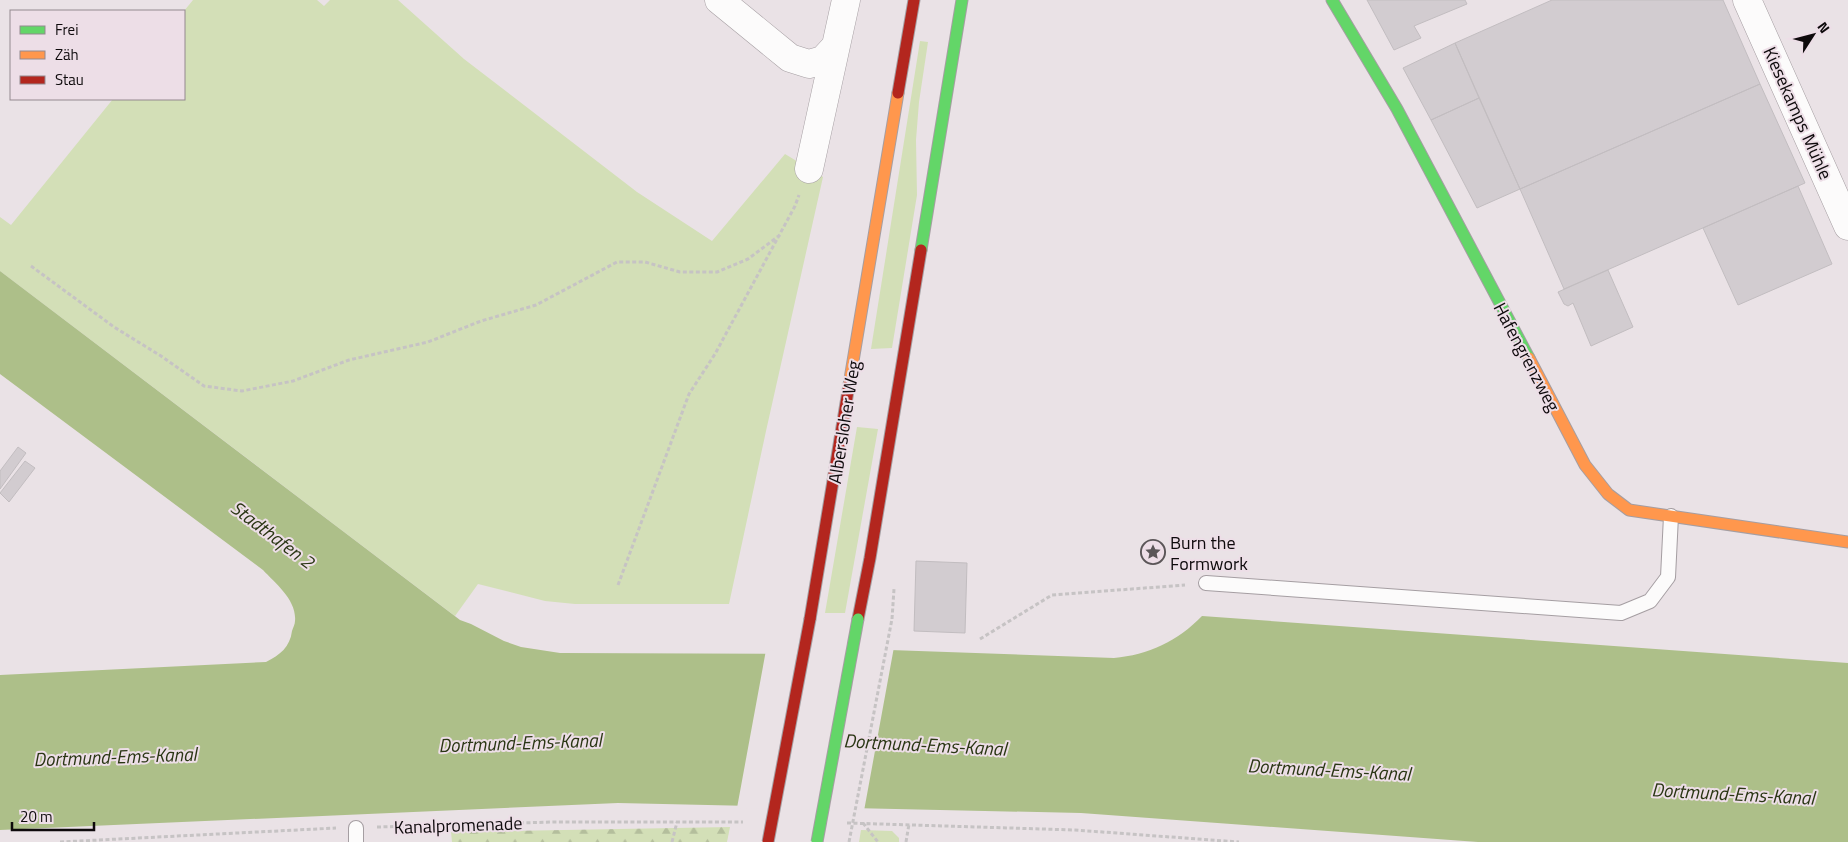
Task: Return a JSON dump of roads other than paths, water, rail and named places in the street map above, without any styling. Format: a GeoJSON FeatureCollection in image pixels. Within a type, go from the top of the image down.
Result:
{"type":"FeatureCollection","features":[{"type":"Feature","properties":{"kind":"main road","name":"Albersloher Weg"},"geometry":{"type":"LineString","coordinates":[[768,842],[810,619],[914,0]]}},
{"type":"Feature","properties":{"kind":"main road"},"geometry":{"type":"LineString","coordinates":[[817,842],[870,558],[962,0]]}},
{"type":"Feature","properties":{"kind":"main road","name":"Hafengrenzweg"},"geometry":{"type":"LineString","coordinates":[[1332,0],[1397,109],[1585,465],[1608,494],[1629,510],[1848,542]]}},
{"type":"Feature","properties":{"kind":"street"},"geometry":{"type":"LineString","coordinates":[[718,0],[790,58],[809,64],[823,60],[835,47]]}},
{"type":"Feature","properties":{"kind":"street"},"geometry":{"type":"LineString","coordinates":[[809,169],[846,0]]}},
{"type":"Feature","properties":{"kind":"street","name":"Kiesekamps Mühle"},"geometry":{"type":"LineString","coordinates":[[1747,0],[1848,226]]}},
{"type":"Feature","properties":{"kind":"lane"},"geometry":{"type":"LineString","coordinates":[[1206,583],[1621,613],[1650,601],[1668,577],[1671,516]]}},
{"type":"Feature","properties":{"kind":"water"},"geometry":{"type":"Polygon","coordinates":[[[0,271],[460,620],[521,647],[560,653],[832,654],[890,650],[1114,658],[1139,654],[1162,645],[1183,633],[1202,616],[1848,663],[1848,842],[1478,842],[1081,813],[618,803],[0,830],[0,675],[266,662],[287,646],[295,621],[295,613],[289,599],[263,570],[0,374],[0,271]]]}},
{"type":"Feature","properties":{"kind":"place","name":"Burn the Formwork"},"geometry":{"type":"Point","coordinates":[1153,552]}},
{"type":"Feature","properties":{"kind":"water label","name":"Stadthafen 2"},"geometry":{"type":"Point","coordinates":[273,534]}},
{"type":"Feature","properties":{"kind":"water label","name":"Dortmund-Ems-Kanal"},"geometry":{"type":"Point","coordinates":[520,742]}},
{"type":"Feature","properties":{"kind":"water label","name":"Dortmund-Ems-Kanal"},"geometry":{"type":"Point","coordinates":[925,744]}},
{"type":"Feature","properties":{"kind":"water label","name":"Dortmund-Ems-Kanal"},"geometry":{"type":"Point","coordinates":[115,756]}},
{"type":"Feature","properties":{"kind":"water label","name":"Dortmund-Ems-Kanal"},"geometry":{"type":"Point","coordinates":[1329,769]}},
{"type":"Feature","properties":{"kind":"water label","name":"Dortmund-Ems-Kanal"},"geometry":{"type":"Point","coordinates":[1733,793]}}]}
